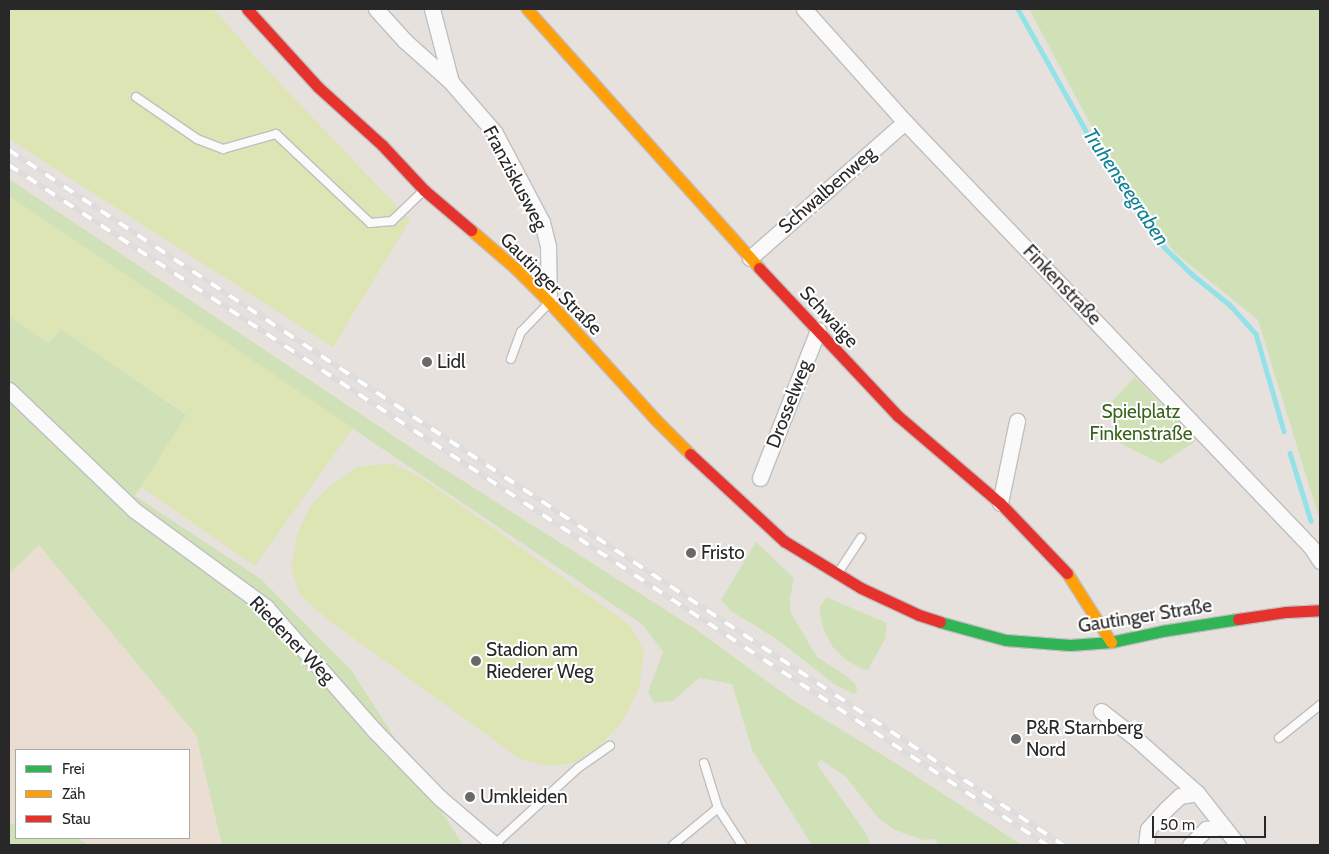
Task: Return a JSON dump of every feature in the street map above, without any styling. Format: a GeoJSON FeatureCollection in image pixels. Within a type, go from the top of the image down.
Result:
{"type":"FeatureCollection","features":[{"type":"Feature","properties":{"kind":"main road","name":"Gautinger Straße"},"geometry":{"type":"LineString","coordinates":[[247,9],[318,87],[382,145],[424,190],[515,268],[549,302],[656,420],[744,506],[784,541],[837,574],[883,599],[919,614],[978,634],[1036,643],[1070,645],[1111,642],[1170,630],[1286,612],[1320,610]]}},
{"type":"Feature","properties":{"kind":"main road","name":"Schwaige"},"geometry":{"type":"LineString","coordinates":[[527,9],[750,258],[898,416],[1000,503],[1066,571],[1111,642]]}},
{"type":"Feature","properties":{"kind":"street"},"geometry":{"type":"LineString","coordinates":[[376,9],[405,41],[451,82]]}},
{"type":"Feature","properties":{"kind":"street","name":"Franziskusweg"},"geometry":{"type":"LineString","coordinates":[[432,9],[451,82],[494,133],[542,222],[548,246],[549,302]]}},
{"type":"Feature","properties":{"kind":"street","name":"Finkenstraße"},"geometry":{"type":"LineString","coordinates":[[804,9],[905,122],[1311,547],[1320,561]]}},
{"type":"Feature","properties":{"kind":"street","name":"Schwalbenweg"},"geometry":{"type":"LineString","coordinates":[[750,258],[905,122]]}},
{"type":"Feature","properties":{"kind":"street","name":"Drosselweg"},"geometry":{"type":"LineString","coordinates":[[760,478],[818,330]]}},
{"type":"Feature","properties":{"kind":"street","name":"Riedener Weg"},"geometry":{"type":"LineString","coordinates":[[9,390],[134,510],[266,607],[374,730],[440,798],[494,845]]}},
{"type":"Feature","properties":{"kind":"street"},"geometry":{"type":"LineString","coordinates":[[1000,503],[1017,421]]}},
{"type":"Feature","properties":{"kind":"street"},"geometry":{"type":"LineString","coordinates":[[1101,711],[1133,736],[1197,793],[1238,845]]}},
{"type":"Feature","properties":{"kind":"street"},"geometry":{"type":"LineString","coordinates":[[1146,845],[1148,829],[1166,809],[1180,796],[1197,793]]}},
{"type":"Feature","properties":{"kind":"street"},"geometry":{"type":"LineString","coordinates":[[1190,845],[1206,828],[1224,827]]}},
{"type":"Feature","properties":{"kind":"lane"},"geometry":{"type":"LineString","coordinates":[[136,97],[198,139],[223,149],[276,134],[370,223],[392,221],[424,190]]}},
{"type":"Feature","properties":{"kind":"lane"},"geometry":{"type":"LineString","coordinates":[[510,359],[520,332],[549,302]]}},
{"type":"Feature","properties":{"kind":"lane"},"geometry":{"type":"LineString","coordinates":[[837,574],[861,538]]}},
{"type":"Feature","properties":{"kind":"lane"},"geometry":{"type":"LineString","coordinates":[[1279,738],[1320,705]]}},
{"type":"Feature","properties":{"kind":"lane"},"geometry":{"type":"LineString","coordinates":[[494,845],[578,768],[610,746]]}},
{"type":"Feature","properties":{"kind":"lane"},"geometry":{"type":"LineString","coordinates":[[704,763],[718,808],[742,845]]}},
{"type":"Feature","properties":{"kind":"lane"},"geometry":{"type":"LineString","coordinates":[[673,845],[718,808]]}},
{"type":"Feature","properties":{"kind":"shaded area"},"geometry":{"type":"Polygon","coordinates":[[[39,545],[196,735],[222,845],[88,845],[79,839],[190,839],[190,749],[15,749],[15,822],[9,820],[9,574],[39,545]]]}},
{"type":"Feature","properties":{"kind":"green space"},"geometry":{"type":"Polygon","coordinates":[[[9,9],[214,9],[258,60],[410,220],[333,347],[9,139],[9,9]]]}},
{"type":"Feature","properties":{"kind":"green space"},"geometry":{"type":"Polygon","coordinates":[[[1029,9],[1320,9],[1320,521],[1258,320],[1174,252],[1101,144],[1029,9]]]}},
{"type":"Feature","properties":{"kind":"green space"},"geometry":{"type":"Polygon","coordinates":[[[9,179],[413,449],[694,628],[793,700],[897,764],[1022,845],[938,845],[935,839],[923,840],[895,830],[878,818],[846,777],[821,760],[817,764],[868,836],[870,845],[812,845],[752,750],[732,684],[699,678],[673,701],[654,703],[648,692],[663,652],[643,625],[9,196],[9,179]]]}},
{"type":"Feature","properties":{"kind":"green space"},"geometry":{"type":"Polygon","coordinates":[[[9,196],[353,428],[255,566],[141,487],[187,414],[61,329],[49,343],[9,316],[9,196]]]}},
{"type":"Feature","properties":{"kind":"green space"},"geometry":{"type":"Polygon","coordinates":[[[9,316],[48,343],[61,329],[187,415],[135,496],[261,579],[352,671],[463,845],[222,845],[196,735],[39,545],[9,574],[9,316]]]}},
{"type":"Feature","properties":{"kind":"green space","name":"Spielplatz Finkenstraße"},"geometry":{"type":"Polygon","coordinates":[[[1135,377],[1196,441],[1161,464],[1119,443],[1110,413],[1113,400],[1135,377]]]}},
{"type":"Feature","properties":{"kind":"green space"},"geometry":{"type":"Polygon","coordinates":[[[392,463],[422,478],[630,625],[644,651],[639,689],[622,722],[600,746],[574,763],[549,766],[520,759],[327,619],[300,595],[291,568],[297,534],[311,505],[331,485],[357,467],[392,463]]]}},
{"type":"Feature","properties":{"kind":"green space"},"geometry":{"type":"Polygon","coordinates":[[[756,542],[794,578],[790,599],[791,613],[817,657],[845,675],[856,685],[857,692],[854,694],[834,684],[778,640],[731,611],[721,600],[756,542]]]}},
{"type":"Feature","properties":{"kind":"green space"},"geometry":{"type":"Polygon","coordinates":[[[826,597],[887,623],[885,639],[868,670],[862,669],[846,660],[832,646],[823,628],[820,613],[820,607],[826,597]]]}},
{"type":"Feature","properties":{"kind":"green space"},"geometry":{"type":"Polygon","coordinates":[[[9,823],[15,824],[15,839],[79,839],[88,845],[9,845],[9,823]]]}},
{"type":"Feature","properties":{"kind":"waterway","name":"Truhenseegraben"},"geometry":{"type":"LineString","coordinates":[[1018,9],[1093,143],[1165,248],[1193,275],[1230,305],[1256,334],[1284,431]]}},
{"type":"Feature","properties":{"kind":"waterway"},"geometry":{"type":"LineString","coordinates":[[1290,453],[1311,521]]}},
{"type":"Feature","properties":{"kind":"railway"},"geometry":{"type":"LineString","coordinates":[[9,150],[1063,845]]}},
{"type":"Feature","properties":{"kind":"railway"},"geometry":{"type":"LineString","coordinates":[[9,165],[1047,845]]}},
{"type":"Feature","properties":{"kind":"traffic: fast"},"geometry":{"type":"LineString","coordinates":[[940,622],[1006,640],[1070,645],[1111,642],[1162,631],[1238,619]]}},
{"type":"Feature","properties":{"kind":"traffic: slow"},"geometry":{"type":"LineString","coordinates":[[527,9],[759,268]]}},
{"type":"Feature","properties":{"kind":"traffic: slow"},"geometry":{"type":"LineString","coordinates":[[471,230],[515,268],[549,302],[656,420],[690,454]]}},
{"type":"Feature","properties":{"kind":"traffic: slow"},"geometry":{"type":"LineString","coordinates":[[1067,573],[1111,642]]}},
{"type":"Feature","properties":{"kind":"traffic: jam"},"geometry":{"type":"LineString","coordinates":[[247,9],[318,87],[382,145],[424,190],[471,230]]}},
{"type":"Feature","properties":{"kind":"traffic: jam"},"geometry":{"type":"LineString","coordinates":[[759,268],[898,416],[1000,503],[1067,573]]}},
{"type":"Feature","properties":{"kind":"traffic: jam"},"geometry":{"type":"LineString","coordinates":[[690,454],[784,541],[861,588],[919,615],[940,622]]}},
{"type":"Feature","properties":{"kind":"traffic: jam"},"geometry":{"type":"LineString","coordinates":[[1238,619],[1286,612],[1320,610]]}},
{"type":"Feature","properties":{"kind":"place","name":"Lidl"},"geometry":{"type":"Point","coordinates":[427,362]}},
{"type":"Feature","properties":{"kind":"place","name":"Fristo"},"geometry":{"type":"Point","coordinates":[691,553]}},
{"type":"Feature","properties":{"kind":"place","name":"Stadion am Riederer Weg"},"geometry":{"type":"Point","coordinates":[476,661]}},
{"type":"Feature","properties":{"kind":"place","name":"P&R Starnberg Nord"},"geometry":{"type":"Point","coordinates":[1016,739]}},
{"type":"Feature","properties":{"kind":"place","name":"Umkleiden"},"geometry":{"type":"Point","coordinates":[470,797]}}]}
